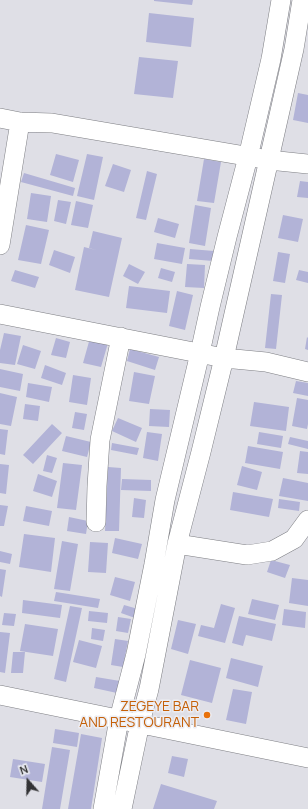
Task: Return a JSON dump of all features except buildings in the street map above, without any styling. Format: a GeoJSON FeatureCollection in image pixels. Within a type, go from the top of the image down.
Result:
{"type":"FeatureCollection","features":[{"type":"Feature","properties":{"kind":"street"},"geometry":{"type":"LineString","coordinates":[[104,809],[119,719],[137,646],[154,564],[165,500],[223,252],[248,157],[271,59],[281,0]]}},
{"type":"Feature","properties":{"kind":"street"},"geometry":{"type":"LineString","coordinates":[[122,809],[140,723],[150,689],[177,544],[224,358],[294,49],[302,0]]}},
{"type":"Feature","properties":{"kind":"street"},"geometry":{"type":"LineString","coordinates":[[0,118],[20,122],[52,123],[248,157],[308,164]]}},
{"type":"Feature","properties":{"kind":"street"},"geometry":{"type":"LineString","coordinates":[[0,245],[20,122]]}},
{"type":"Feature","properties":{"kind":"street"},"geometry":{"type":"LineString","coordinates":[[0,314],[224,358],[266,362],[308,372]]}},
{"type":"Feature","properties":{"kind":"street"},"geometry":{"type":"LineString","coordinates":[[96,522],[100,440],[122,337]]}},
{"type":"Feature","properties":{"kind":"street"},"geometry":{"type":"LineString","coordinates":[[177,544],[247,555],[272,551],[294,539],[308,520]]}},
{"type":"Feature","properties":{"kind":"street"},"geometry":{"type":"LineString","coordinates":[[0,695],[308,758]]}},
{"type":"Feature","properties":{"kind":"place","name":"ZEGEYE BAR AND RESTOURANT"},"geometry":{"type":"Point","coordinates":[207,715]}}]}
